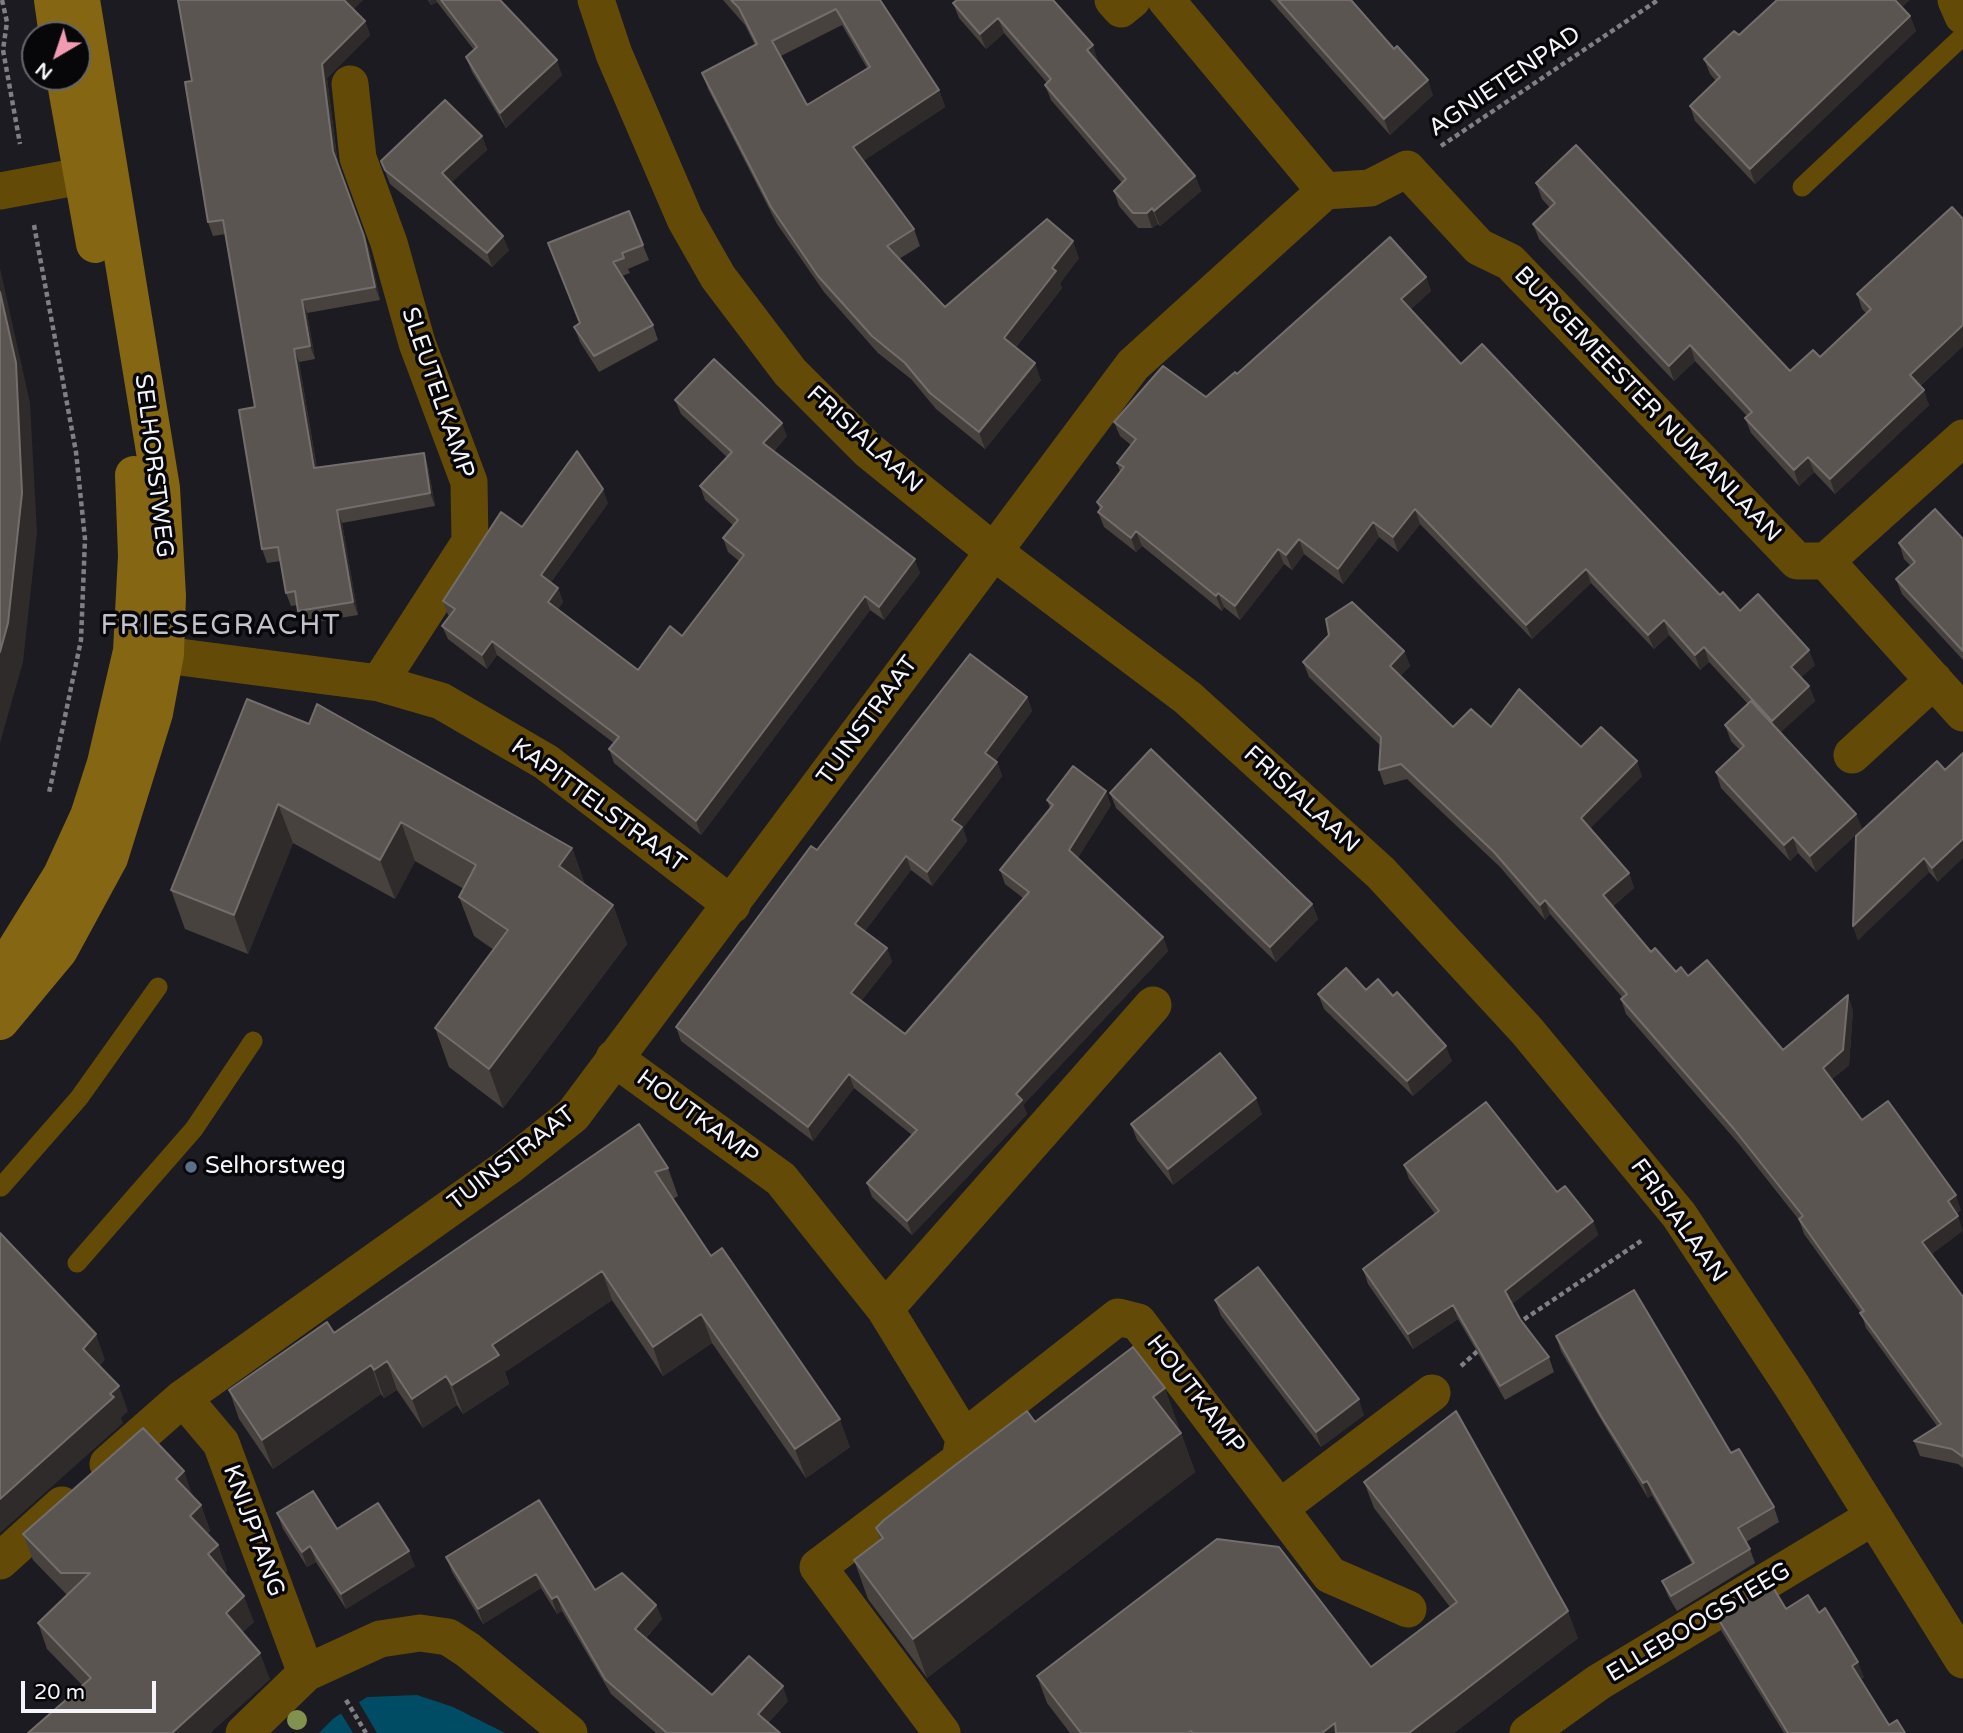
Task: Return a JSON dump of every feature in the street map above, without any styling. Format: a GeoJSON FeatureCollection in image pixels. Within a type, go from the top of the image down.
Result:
{"type":"FeatureCollection","features":[{"type":"Feature","properties":{"kind":"street"},"geometry":{"type":"LineString","coordinates":[[53,0],[56,21]]}},
{"type":"Feature","properties":{"kind":"street","name":"SELHORSTWEG"},"geometry":{"type":"LineString","coordinates":[[0,1021],[59,950],[109,858],[154,713],[137,556],[134,478],[94,174],[81,0]]}},
{"type":"Feature","properties":{"kind":"street","name":"FRISIALAAN"},"geometry":{"type":"LineString","coordinates":[[596,0],[654,153],[685,219],[718,277],[759,332],[827,411],[868,450],[993,551],[1188,698],[1381,873],[1527,1031],[1679,1215],[1792,1386],[1963,1660]]}},
{"type":"Feature","properties":{"kind":"street"},"geometry":{"type":"LineString","coordinates":[[1114,0],[1121,9],[1132,0]]}},
{"type":"Feature","properties":{"kind":"street"},"geometry":{"type":"LineString","coordinates":[[1166,0],[1325,191]]}},
{"type":"Feature","properties":{"kind":"street"},"geometry":{"type":"LineString","coordinates":[[1956,0],[1963,16]]}},
{"type":"Feature","properties":{"kind":"street","name":"SLEUTELKAMP"},"geometry":{"type":"LineString","coordinates":[[350,84],[358,158],[389,243],[417,343],[469,482],[470,542],[379,683]]}},
{"type":"Feature","properties":{"kind":"street","name":"SELHORSTWEG"},"geometry":{"type":"LineString","coordinates":[[69,91],[94,174]]}},
{"type":"Feature","properties":{"kind":"street"},"geometry":{"type":"LineString","coordinates":[[993,551],[1133,365],[1325,191],[1370,188],[1407,169]]}},
{"type":"Feature","properties":{"kind":"street","name":"BURGEMEESTER NUMANLAAN"},"geometry":{"type":"LineString","coordinates":[[1407,169],[1479,247],[1510,262],[1797,561],[1826,561]]}},
{"type":"Feature","properties":{"kind":"street"},"geometry":{"type":"LineString","coordinates":[[14,188],[94,174]]}},
{"type":"Feature","properties":{"kind":"street"},"geometry":{"type":"LineString","coordinates":[[1963,438],[1826,561],[1963,713]]}},
{"type":"Feature","properties":{"kind":"street","name":"TUINSTRAAT"},"geometry":{"type":"LineString","coordinates":[[0,1560],[183,1398],[535,1146],[573,1115],[993,551]]}},
{"type":"Feature","properties":{"kind":"street","name":"SELHORSTWEG"},"geometry":{"type":"LineString","coordinates":[[0,975],[62,875],[89,816],[148,652]]}},
{"type":"Feature","properties":{"kind":"street","name":"KAPITTELSTRAAT"},"geometry":{"type":"LineString","coordinates":[[148,652],[379,683],[441,701],[546,762],[732,905]]}},
{"type":"Feature","properties":{"kind":"street"},"geometry":{"type":"LineString","coordinates":[[1852,755],[1934,680]]}},
{"type":"Feature","properties":{"kind":"street"},"geometry":{"type":"LineString","coordinates":[[885,1309],[1153,1005]]}},
{"type":"Feature","properties":{"kind":"street","name":"HOUTKAMP"},"geometry":{"type":"LineString","coordinates":[[614,1058],[781,1179],[885,1309],[964,1438]]}},
{"type":"Feature","properties":{"kind":"street","name":"HOUTKAMP"},"geometry":{"type":"LineString","coordinates":[[942,1733],[818,1567],[960,1460],[964,1438],[1118,1317],[1138,1322],[1281,1507],[1330,1576],[1408,1609]]}},
{"type":"Feature","properties":{"kind":"street"},"geometry":{"type":"LineString","coordinates":[[1281,1507],[1432,1393]]}},
{"type":"Feature","properties":{"kind":"street","name":"KNIJPTANG"},"geometry":{"type":"LineString","coordinates":[[183,1398],[220,1443],[306,1673]]}},
{"type":"Feature","properties":{"kind":"street","name":"ELLEBOOGSTEEG"},"geometry":{"type":"LineString","coordinates":[[1528,1733],[1599,1682],[1873,1517]]}},
{"type":"Feature","properties":{"kind":"street"},"geometry":{"type":"LineString","coordinates":[[244,1733],[306,1673],[380,1639],[421,1633],[447,1637],[468,1650],[569,1733]]}},
{"type":"Feature","properties":{"kind":"lane"},"geometry":{"type":"LineString","coordinates":[[1802,187],[1963,36]]}},
{"type":"Feature","properties":{"kind":"lane"},"geometry":{"type":"LineString","coordinates":[[1,1187],[79,1098],[158,987]]}},
{"type":"Feature","properties":{"kind":"lane"},"geometry":{"type":"LineString","coordinates":[[77,1263],[194,1129],[253,1041]]}},
{"type":"Feature","properties":{"kind":"path"},"geometry":{"type":"LineString","coordinates":[[2,0],[7,22],[3,50],[14,188],[51,331],[76,452],[85,539],[81,640],[48,796]]}},
{"type":"Feature","properties":{"kind":"path","name":"AGNIETENPAD"},"geometry":{"type":"LineString","coordinates":[[1407,169],[1658,0]]}},
{"type":"Feature","properties":{"kind":"path"},"geometry":{"type":"LineString","coordinates":[[1510,1329],[1679,1215]]}},
{"type":"Feature","properties":{"kind":"path"},"geometry":{"type":"LineString","coordinates":[[1432,1393],[1487,1345]]}},
{"type":"Feature","properties":{"kind":"path"},"geometry":{"type":"LineString","coordinates":[[344,1696],[366,1733]]}},
{"type":"Feature","properties":{"kind":"water"},"geometry":{"type":"Polygon","coordinates":[[[417,1695],[453,1707],[505,1733],[319,1733],[334,1718],[367,1697],[417,1695]]]}},
{"type":"Feature","properties":{"kind":"pier"},"geometry":{"type":"Polygon","coordinates":[[[357,1699],[377,1733],[353,1733],[339,1710],[357,1699]]]}},
{"type":"Feature","properties":{"kind":"building"},"geometry":{"type":"Polygon","coordinates":[[[178,0],[344,0],[365,21],[322,64],[333,151],[364,236],[375,287],[302,300],[310,346],[294,349],[314,468],[424,453],[430,493],[337,510],[353,602],[298,611],[295,591],[286,593],[278,547],[262,549],[239,410],[255,407],[223,220],[208,222],[185,82],[192,81],[178,0]]]}},
{"type":"Feature","properties":{"kind":"building"},"geometry":{"type":"Polygon","coordinates":[[[441,0],[500,0],[557,60],[500,113],[466,57],[477,47],[441,0]]]}},
{"type":"Feature","properties":{"kind":"building"},"geometry":{"type":"Polygon","coordinates":[[[731,0],[880,0],[939,90],[853,147],[914,229],[887,246],[945,307],[1047,219],[1073,241],[1052,268],[1056,271],[1004,338],[1035,363],[979,432],[930,393],[905,363],[872,336],[818,276],[771,207],[702,73],[757,44],[739,8],[731,0]],[[836,9],[772,41],[807,105],[870,67],[836,9]]]}},
{"type":"Feature","properties":{"kind":"building"},"geometry":{"type":"Polygon","coordinates":[[[957,0],[1053,0],[1093,45],[1087,50],[1195,176],[1154,211],[1152,208],[1147,213],[1133,213],[1114,191],[1126,179],[1045,85],[1051,79],[998,18],[980,34],[953,3],[957,0]]]}},
{"type":"Feature","properties":{"kind":"building"},"geometry":{"type":"Polygon","coordinates":[[[1278,0],[1351,0],[1394,49],[1397,46],[1428,80],[1384,119],[1278,0]]]}},
{"type":"Feature","properties":{"kind":"building"},"geometry":{"type":"Polygon","coordinates":[[[1777,0],[1895,0],[1910,16],[1750,169],[1690,106],[1720,77],[1704,59],[1734,31],[1739,35],[1777,0]]]}},
{"type":"Feature","properties":{"kind":"building"},"geometry":{"type":"Polygon","coordinates":[[[445,100],[482,136],[442,173],[503,236],[487,253],[385,170],[381,161],[445,100]]]}},
{"type":"Feature","properties":{"kind":"building"},"geometry":{"type":"Polygon","coordinates":[[[1576,145],[1790,371],[1813,350],[1820,357],[1871,309],[1857,294],[1952,207],[1963,219],[1963,325],[1910,375],[1924,390],[1830,479],[1808,457],[1794,470],[1745,418],[1752,412],[1690,345],[1669,366],[1533,224],[1555,203],[1536,183],[1576,145]]]}},
{"type":"Feature","properties":{"kind":"building"},"geometry":{"type":"Polygon","coordinates":[[[629,211],[643,245],[622,253],[624,258],[613,262],[653,325],[594,356],[574,327],[580,323],[548,243],[629,211]]]}},
{"type":"Feature","properties":{"kind":"building"},"geometry":{"type":"Polygon","coordinates":[[[1390,237],[1426,277],[1401,299],[1461,364],[1482,344],[1720,595],[1723,592],[1740,611],[1758,594],[1809,650],[1791,667],[1809,686],[1772,721],[1704,647],[1695,655],[1664,620],[1648,635],[1586,569],[1526,625],[1415,509],[1393,537],[1373,522],[1338,569],[1299,539],[1286,555],[1278,549],[1235,606],[1218,593],[1216,596],[1136,531],[1131,538],[1098,512],[1102,507],[1097,502],[1124,467],[1117,463],[1136,439],[1114,422],[1163,366],[1206,397],[1235,372],[1237,374],[1390,237]]]}},
{"type":"Feature","properties":{"kind":"building"},"geometry":{"type":"Polygon","coordinates":[[[0,292],[16,363],[22,493],[8,623],[0,652],[0,292]]]}},
{"type":"Feature","properties":{"kind":"building"},"geometry":{"type":"Polygon","coordinates":[[[714,359],[782,423],[763,443],[915,559],[879,607],[865,596],[696,821],[609,749],[619,737],[492,641],[482,655],[442,626],[455,609],[443,601],[501,512],[522,527],[577,451],[603,489],[541,575],[558,588],[548,602],[638,670],[670,626],[682,636],[744,555],[723,538],[738,520],[700,486],[732,452],[675,400],[714,359]]]}},
{"type":"Feature","properties":{"kind":"building"},"geometry":{"type":"Polygon","coordinates":[[[1935,509],[1963,539],[1963,651],[1896,579],[1915,562],[1899,543],[1935,509]]]}},
{"type":"Feature","properties":{"kind":"building"},"geometry":{"type":"Polygon","coordinates":[[[1352,602],[1404,651],[1390,666],[1453,727],[1471,709],[1491,727],[1519,689],[1581,747],[1601,727],[1637,761],[1581,818],[1629,873],[1603,895],[1651,952],[1655,948],[1676,972],[1681,967],[1688,976],[1707,960],[1783,1050],[1848,995],[1843,1050],[1823,1068],[1862,1120],[1888,1101],[1956,1195],[1948,1201],[1958,1216],[1922,1242],[1963,1297],[1963,1457],[1952,1449],[1914,1441],[1941,1424],[1860,1313],[1864,1311],[1799,1219],[1803,1216],[1734,1129],[1621,999],[1627,994],[1545,900],[1540,905],[1494,852],[1401,764],[1379,770],[1381,737],[1303,662],[1329,635],[1326,619],[1352,602]]]}},
{"type":"Feature","properties":{"kind":"building"},"geometry":{"type":"Polygon","coordinates":[[[970,654],[1027,697],[985,753],[997,762],[952,820],[962,827],[927,872],[906,856],[855,924],[887,948],[851,993],[905,1034],[1029,892],[1000,870],[1053,805],[1047,800],[1073,766],[1106,791],[1069,850],[1163,937],[1016,1094],[1022,1100],[907,1221],[867,1183],[917,1130],[849,1074],[808,1127],[676,1027],[811,846],[817,850],[970,654]]]}},
{"type":"Feature","properties":{"kind":"building"},"geometry":{"type":"Polygon","coordinates":[[[247,699],[309,724],[317,704],[572,848],[559,866],[613,905],[489,1069],[435,1028],[508,930],[459,897],[476,865],[401,822],[380,860],[278,804],[234,915],[171,890],[247,699]]]}},
{"type":"Feature","properties":{"kind":"building"},"geometry":{"type":"Polygon","coordinates":[[[1751,701],[1856,814],[1810,856],[1793,837],[1784,845],[1716,772],[1744,746],[1725,725],[1751,701]]]}},
{"type":"Feature","properties":{"kind":"building"},"geometry":{"type":"Polygon","coordinates":[[[1151,749],[1312,904],[1270,947],[1110,793],[1151,749]]]}},
{"type":"Feature","properties":{"kind":"building"},"geometry":{"type":"Polygon","coordinates":[[[1963,753],[1963,839],[1932,868],[1924,858],[1853,926],[1856,836],[1937,761],[1945,770],[1963,753]]]}},
{"type":"Feature","properties":{"kind":"building"},"geometry":{"type":"Polygon","coordinates":[[[1346,968],[1366,990],[1378,979],[1393,996],[1397,992],[1446,1046],[1407,1081],[1318,994],[1346,968]]]}},
{"type":"Feature","properties":{"kind":"building"},"geometry":{"type":"Polygon","coordinates":[[[1220,1053],[1256,1098],[1168,1169],[1131,1124],[1220,1053]]]}},
{"type":"Feature","properties":{"kind":"building"},"geometry":{"type":"Polygon","coordinates":[[[1486,1102],[1557,1192],[1565,1186],[1593,1221],[1505,1291],[1520,1319],[1549,1357],[1500,1386],[1453,1305],[1408,1334],[1363,1269],[1439,1211],[1404,1165],[1486,1102]]]}},
{"type":"Feature","properties":{"kind":"building"},"geometry":{"type":"Polygon","coordinates":[[[639,1124],[668,1168],[655,1172],[711,1256],[722,1248],[840,1419],[795,1449],[701,1314],[653,1347],[602,1271],[492,1345],[499,1355],[452,1385],[446,1376],[412,1399],[387,1361],[374,1370],[371,1365],[262,1440],[229,1390],[327,1322],[334,1333],[639,1124]]]}},
{"type":"Feature","properties":{"kind":"building"},"geometry":{"type":"Polygon","coordinates":[[[0,1233],[96,1334],[83,1349],[119,1386],[110,1394],[114,1397],[0,1499],[0,1233]]]}},
{"type":"Feature","properties":{"kind":"building"},"geometry":{"type":"Polygon","coordinates":[[[1258,1267],[1359,1399],[1316,1432],[1215,1300],[1258,1267]]]}},
{"type":"Feature","properties":{"kind":"building"},"geometry":{"type":"Polygon","coordinates":[[[1634,1290],[1731,1453],[1739,1449],[1774,1507],[1738,1528],[1750,1549],[1671,1596],[1662,1581],[1694,1563],[1647,1481],[1643,1483],[1601,1416],[1556,1336],[1634,1290]]]}},
{"type":"Feature","properties":{"kind":"building"},"geometry":{"type":"Polygon","coordinates":[[[1133,1347],[1165,1388],[1153,1397],[1181,1433],[913,1639],[854,1560],[883,1538],[876,1528],[1027,1411],[1035,1422],[1133,1347]]]}},
{"type":"Feature","properties":{"kind":"building"},"geometry":{"type":"Polygon","coordinates":[[[1456,1411],[1568,1611],[1409,1733],[1336,1733],[1335,1723],[1322,1733],[1081,1733],[1037,1676],[1217,1539],[1279,1547],[1371,1667],[1457,1602],[1364,1482],[1456,1411]]]}},
{"type":"Feature","properties":{"kind":"building"},"geometry":{"type":"Polygon","coordinates":[[[143,1428],[184,1471],[176,1479],[201,1505],[190,1516],[218,1545],[208,1554],[244,1596],[226,1613],[260,1653],[172,1733],[28,1733],[91,1678],[38,1623],[90,1573],[61,1573],[23,1534],[143,1428]]]}},
{"type":"Feature","properties":{"kind":"building"},"geometry":{"type":"Polygon","coordinates":[[[313,1491],[337,1529],[378,1503],[409,1551],[341,1594],[310,1546],[302,1552],[277,1513],[313,1491]]]}},
{"type":"Feature","properties":{"kind":"building"},"geometry":{"type":"Polygon","coordinates":[[[539,1500],[595,1590],[622,1573],[656,1605],[635,1629],[712,1695],[749,1656],[783,1686],[758,1714],[780,1733],[667,1733],[605,1679],[557,1596],[552,1599],[536,1574],[478,1609],[446,1557],[539,1500]]]}},
{"type":"Feature","properties":{"kind":"building"},"geometry":{"type":"Polygon","coordinates":[[[1771,1584],[1786,1609],[1808,1595],[1819,1613],[1825,1608],[1858,1662],[1852,1666],[1889,1725],[1897,1720],[1905,1733],[1788,1733],[1717,1617],[1771,1584]]]}},
{"type":"Feature","properties":{"kind":"place","name":"Selhorstweg"},"geometry":{"type":"Point","coordinates":[191,1167]}},
{"type":"Feature","properties":{"kind":"district","name":"FRIESEGRACHT"},"geometry":{"type":"Point","coordinates":[221,627]}}]}
